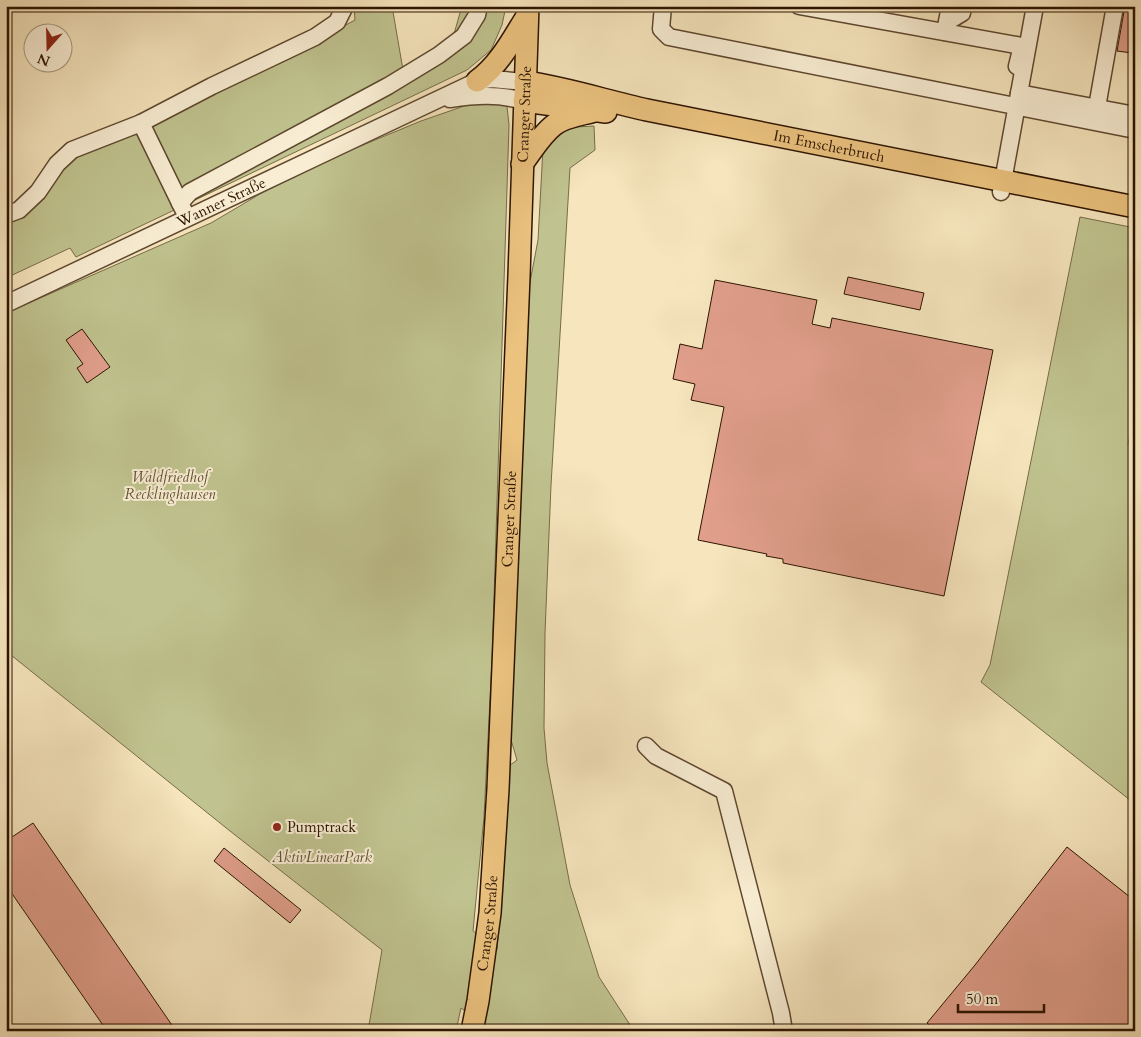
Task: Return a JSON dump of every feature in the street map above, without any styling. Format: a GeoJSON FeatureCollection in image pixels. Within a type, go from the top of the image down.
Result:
{"type":"FeatureCollection","features":[{"type":"Feature","properties":{"kind":"main road"},"geometry":{"type":"LineString","coordinates":[[477,81],[489,72],[501,58],[527,11]]}},
{"type":"Feature","properties":{"kind":"main road","name":"Cranger Straße"},"geometry":{"type":"LineString","coordinates":[[472,1031],[490,913],[498,788],[518,296],[527,11]]}},
{"type":"Feature","properties":{"kind":"main road","name":"Im Emscherbruch"},"geometry":{"type":"LineString","coordinates":[[524,92],[558,87],[606,106],[1002,186],[1135,207]]}},
{"type":"Feature","properties":{"kind":"main road"},"geometry":{"type":"LineString","coordinates":[[522,164],[555,124],[572,116],[606,106]]}},
{"type":"Feature","properties":{"kind":"main road","name":"Im Emscherbruch"},"geometry":{"type":"LineString","coordinates":[[1002,186],[1135,220]]}},
{"type":"Feature","properties":{"kind":"street"},"geometry":{"type":"LineString","coordinates":[[6,215],[19,210],[38,192],[57,164],[72,150],[140,123],[315,37],[338,22],[345,6]]}},
{"type":"Feature","properties":{"kind":"street"},"geometry":{"type":"LineString","coordinates":[[183,210],[190,192],[388,86],[439,55],[464,36],[477,15],[479,6]]}},
{"type":"Feature","properties":{"kind":"street"},"geometry":{"type":"LineString","coordinates":[[664,6],[661,29],[669,37],[1018,99],[1097,107],[1135,115]]}},
{"type":"Feature","properties":{"kind":"street"},"geometry":{"type":"LineString","coordinates":[[799,6],[947,20],[1022,46],[1017,66],[1023,70]]}},
{"type":"Feature","properties":{"kind":"street"},"geometry":{"type":"LineString","coordinates":[[947,20],[962,14],[963,6]]}},
{"type":"Feature","properties":{"kind":"street"},"geometry":{"type":"LineString","coordinates":[[1002,186],[1034,13],[1048,6]]}},
{"type":"Feature","properties":{"kind":"street"},"geometry":{"type":"LineString","coordinates":[[1097,107],[1115,6]]}},
{"type":"Feature","properties":{"kind":"street","name":"Wanner Straße"},"geometry":{"type":"LineString","coordinates":[[6,304],[183,210],[436,101],[477,81],[492,79],[524,92]]}},
{"type":"Feature","properties":{"kind":"street","name":"Wanner Straße"},"geometry":{"type":"LineString","coordinates":[[436,101],[524,92]]}},
{"type":"Feature","properties":{"kind":"street"},"geometry":{"type":"LineString","coordinates":[[1018,99],[1135,130]]}},
{"type":"Feature","properties":{"kind":"street"},"geometry":{"type":"LineString","coordinates":[[140,123],[183,210]]}},
{"type":"Feature","properties":{"kind":"street"},"geometry":{"type":"LineString","coordinates":[[646,746],[656,756],[724,791],[784,1031]]}},
{"type":"Feature","properties":{"kind":"green space"},"geometry":{"type":"Polygon","coordinates":[[[354,6],[392,6],[403,70],[452,41],[462,6],[506,6],[502,25],[491,50],[467,70],[76,257],[70,248],[6,278],[6,219],[76,154],[298,51],[355,20],[354,6]]]}},
{"type":"Feature","properties":{"kind":"green space"},"geometry":{"type":"Polygon","coordinates":[[[491,103],[507,106],[509,125],[492,660],[484,817],[473,931],[497,950],[509,766],[517,760],[509,733],[527,298],[538,240],[543,148],[553,136],[564,131],[576,127],[594,126],[595,150],[570,168],[551,485],[545,633],[544,728],[547,763],[570,885],[599,977],[634,1031],[488,1031],[488,1027],[461,1008],[456,1031],[368,1031],[382,950],[6,651],[6,313],[211,223],[260,194],[346,152],[421,121],[467,105],[491,103]]]}},
{"type":"Feature","properties":{"kind":"green space"},"geometry":{"type":"Polygon","coordinates":[[[1080,217],[1135,228],[1135,413],[1128,444],[1135,446],[1135,804],[981,682],[990,665],[1080,217]]]}},
{"type":"Feature","properties":{"kind":"building"},"geometry":{"type":"Polygon","coordinates":[[[1125,6],[1135,6],[1135,38],[1132,53],[1117,51],[1125,6]]]}},
{"type":"Feature","properties":{"kind":"building"},"geometry":{"type":"Polygon","coordinates":[[[848,277],[924,293],[920,310],[844,294],[848,277]]]}},
{"type":"Feature","properties":{"kind":"building"},"geometry":{"type":"Polygon","coordinates":[[[715,280],[817,300],[812,324],[830,328],[832,318],[993,350],[944,596],[783,563],[783,559],[766,556],[767,554],[698,540],[724,407],[691,400],[695,384],[673,379],[680,344],[702,349],[715,280]]]}},
{"type":"Feature","properties":{"kind":"building"},"geometry":{"type":"Polygon","coordinates":[[[82,329],[110,367],[87,383],[77,368],[83,364],[66,340],[82,329]]]}},
{"type":"Feature","properties":{"kind":"building"},"geometry":{"type":"Polygon","coordinates":[[[33,823],[176,1031],[107,1031],[6,885],[6,841],[33,823]]]}},
{"type":"Feature","properties":{"kind":"building"},"geometry":{"type":"Polygon","coordinates":[[[1067,847],[1135,901],[1135,1031],[936,1031],[927,1023],[1067,847]]]}},
{"type":"Feature","properties":{"kind":"building"},"geometry":{"type":"Polygon","coordinates":[[[224,848],[301,910],[290,923],[214,861],[224,848]]]}},
{"type":"Feature","properties":{"kind":"place","name":"Pumptrack"},"geometry":{"type":"Point","coordinates":[277,827]}},
{"type":"Feature","properties":{"kind":"park label","name":"Waldfriedhof Recklinghausen"},"geometry":{"type":"Point","coordinates":[170,486]}},
{"type":"Feature","properties":{"kind":"park label","name":"AktivLinearPark"},"geometry":{"type":"Point","coordinates":[322,857]}}]}
